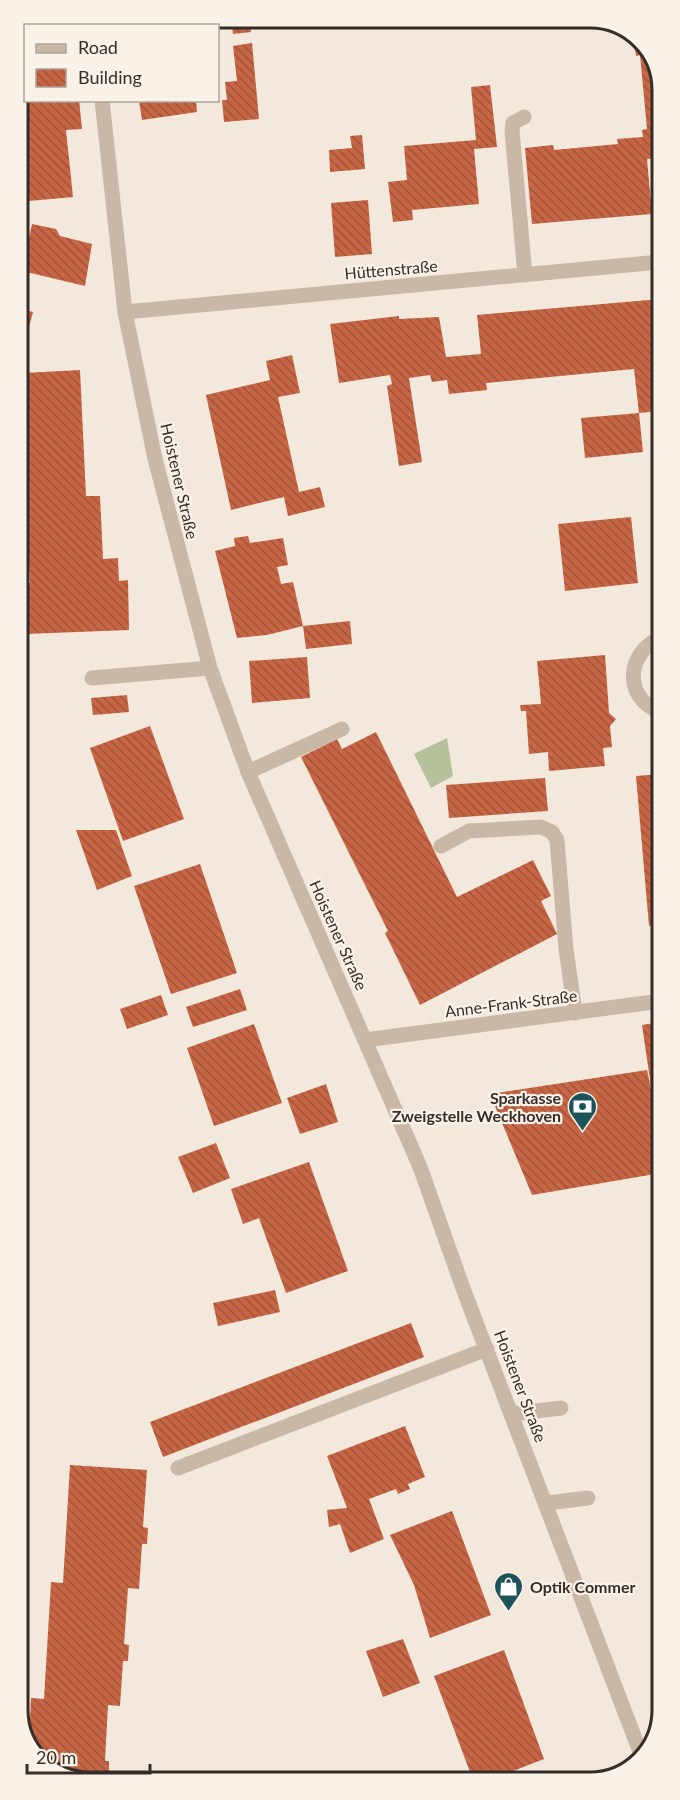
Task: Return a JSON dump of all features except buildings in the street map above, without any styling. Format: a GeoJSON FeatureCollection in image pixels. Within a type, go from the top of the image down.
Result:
{"type":"FeatureCollection","features":[{"type":"Feature","properties":{"kind":"street","name":"Hoistener Straße"},"geometry":{"type":"LineString","coordinates":[[102,102],[125,312],[155,459],[210,668],[248,772],[420,1167],[638,1748]]}},
{"type":"Feature","properties":{"kind":"street"},"geometry":{"type":"LineString","coordinates":[[524,117],[513,123],[512,131],[525,275]]}},
{"type":"Feature","properties":{"kind":"street","name":"Hüttenstraße"},"geometry":{"type":"LineString","coordinates":[[125,312],[651,263]]}},
{"type":"Feature","properties":{"kind":"street"},"geometry":{"type":"LineString","coordinates":[[651,642],[646,644],[635,661],[633,678],[637,694],[651,708]]}},
{"type":"Feature","properties":{"kind":"street"},"geometry":{"type":"LineString","coordinates":[[92,678],[210,668]]}},
{"type":"Feature","properties":{"kind":"street"},"geometry":{"type":"LineString","coordinates":[[248,772],[342,729]]}},
{"type":"Feature","properties":{"kind":"street"},"geometry":{"type":"LineString","coordinates":[[441,846],[469,831],[541,827],[552,832],[557,840],[566,949],[575,1012]]}},
{"type":"Feature","properties":{"kind":"street","name":"Anne-Frank-Straße"},"geometry":{"type":"LineString","coordinates":[[365,1040],[651,1002]]}},
{"type":"Feature","properties":{"kind":"street"},"geometry":{"type":"LineString","coordinates":[[178,1468],[487,1349]]}},
{"type":"Feature","properties":{"kind":"street"},"geometry":{"type":"LineString","coordinates":[[513,1414],[561,1408]]}},
{"type":"Feature","properties":{"kind":"street"},"geometry":{"type":"LineString","coordinates":[[547,1503],[588,1498]]}},
{"type":"Feature","properties":{"kind":"green space"},"geometry":{"type":"Polygon","coordinates":[[[447,738],[453,776],[431,788],[414,754],[447,738]]]}},
{"type":"Feature","properties":{"kind":"place","name":"Sparkasse Zweigstelle Weckhoven"},"geometry":{"type":"Point","coordinates":[582,1132]}},
{"type":"Feature","properties":{"kind":"place","name":"Optik Commer"},"geometry":{"type":"Point","coordinates":[509,1612]}}]}
